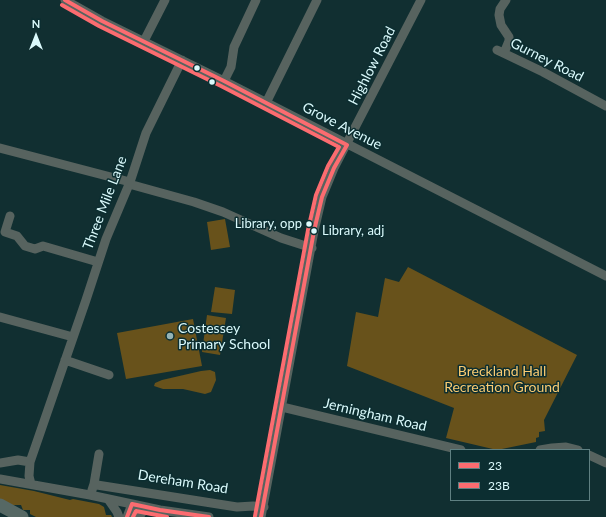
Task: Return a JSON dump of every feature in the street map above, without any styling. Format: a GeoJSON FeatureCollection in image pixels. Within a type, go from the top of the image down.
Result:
{"type":"FeatureCollection","features":[{"type":"Feature","properties":{"kind":"highway"},"geometry":{"type":"LineString","coordinates":[[0,505],[22,517]]}},
{"type":"Feature","properties":{"kind":"street","name":"Grove Avenue"},"geometry":{"type":"LineString","coordinates":[[65,0],[102,21],[224,81],[266,104],[606,276]]}},
{"type":"Feature","properties":{"kind":"street"},"geometry":{"type":"LineString","coordinates":[[144,41],[165,0]]}},
{"type":"Feature","properties":{"kind":"street"},"geometry":{"type":"LineString","coordinates":[[224,81],[231,67],[234,47],[256,0]]}},
{"type":"Feature","properties":{"kind":"street"},"geometry":{"type":"LineString","coordinates":[[266,104],[317,0]]}},
{"type":"Feature","properties":{"kind":"street","name":"Highlow Road"},"geometry":{"type":"LineString","coordinates":[[262,517],[322,197],[334,168],[421,0]]}},
{"type":"Feature","properties":{"kind":"street","name":"Gurney Road"},"geometry":{"type":"LineString","coordinates":[[506,0],[500,9],[499,15],[501,25],[509,37],[509,41],[501,52],[543,72],[606,106]]}},
{"type":"Feature","properties":{"kind":"street","name":"Three Mile Lane"},"geometry":{"type":"LineString","coordinates":[[31,484],[28,476],[30,462],[106,239],[129,183],[146,133],[182,60]]}},
{"type":"Feature","properties":{"kind":"street"},"geometry":{"type":"LineString","coordinates":[[0,148],[194,202],[223,212],[281,238],[312,248]]}},
{"type":"Feature","properties":{"kind":"street"},"geometry":{"type":"LineString","coordinates":[[10,216],[5,232],[17,236],[25,246],[35,249],[43,246],[98,262]]}},
{"type":"Feature","properties":{"kind":"street"},"geometry":{"type":"LineString","coordinates":[[0,317],[73,337]]}},
{"type":"Feature","properties":{"kind":"street"},"geometry":{"type":"LineString","coordinates":[[65,360],[109,375]]}},
{"type":"Feature","properties":{"kind":"street","name":"Jerningham Road"},"geometry":{"type":"LineString","coordinates":[[282,408],[457,449]]}},
{"type":"Feature","properties":{"kind":"street"},"geometry":{"type":"LineString","coordinates":[[546,449],[566,447],[574,449]]}},
{"type":"Feature","properties":{"kind":"street"},"geometry":{"type":"LineString","coordinates":[[590,455],[606,463]]}},
{"type":"Feature","properties":{"kind":"street"},"geometry":{"type":"LineString","coordinates":[[0,463],[18,460],[30,462]]}},
{"type":"Feature","properties":{"kind":"street"},"geometry":{"type":"LineString","coordinates":[[90,495],[94,484],[95,460]]}},
{"type":"Feature","properties":{"kind":"street"},"geometry":{"type":"LineString","coordinates":[[0,479],[90,495],[146,507],[209,517]]}},
{"type":"Feature","properties":{"kind":"street","name":"Dereham Road"},"geometry":{"type":"LineString","coordinates":[[97,485],[237,507],[264,507]]}},
{"type":"Feature","properties":{"kind":"street"},"geometry":{"type":"LineString","coordinates":[[108,499],[119,517]]}},
{"type":"Feature","properties":{"kind":"street"},"geometry":{"type":"LineString","coordinates":[[127,517],[132,504]]}},
{"type":"Feature","properties":{"kind":"street"},"geometry":{"type":"LineString","coordinates":[[139,517],[146,507]]}},
{"type":"Feature","properties":{"kind":"green space"},"geometry":{"type":"Polygon","coordinates":[[[225,219],[230,247],[211,250],[207,222],[225,219]]]}},
{"type":"Feature","properties":{"kind":"green space","name":"Breckland Hall Recreation Ground"},"geometry":{"type":"Polygon","coordinates":[[[408,267],[577,355],[544,420],[545,431],[539,432],[539,437],[536,438],[536,442],[502,449],[493,449],[446,438],[454,408],[347,366],[356,312],[378,317],[385,278],[399,282],[408,267]]]}},
{"type":"Feature","properties":{"kind":"green space"},"geometry":{"type":"Polygon","coordinates":[[[215,287],[235,290],[232,314],[211,312],[215,287]]]}},
{"type":"Feature","properties":{"kind":"green space"},"geometry":{"type":"Polygon","coordinates":[[[207,315],[226,318],[220,355],[202,352],[207,315]]]}},
{"type":"Feature","properties":{"kind":"green space"},"geometry":{"type":"Polygon","coordinates":[[[193,319],[202,366],[126,379],[117,333],[193,319]]]}},
{"type":"Feature","properties":{"kind":"green space"},"geometry":{"type":"Polygon","coordinates":[[[210,370],[215,372],[216,380],[211,392],[205,394],[183,389],[163,389],[154,386],[155,383],[162,380],[210,370]]]}},
{"type":"Feature","properties":{"kind":"green space"},"geometry":{"type":"Polygon","coordinates":[[[0,485],[34,491],[70,500],[73,499],[99,504],[104,507],[106,515],[111,515],[112,517],[36,517],[30,514],[30,510],[23,510],[21,505],[12,505],[0,500],[0,485]]]}},
{"type":"Feature","properties":{"kind":"transit line","name":"23"},"geometry":{"type":"LineString","coordinates":[[65,0],[102,21],[224,81],[347,145],[334,168],[322,197],[314,231],[261,517]]}},
{"type":"Feature","properties":{"kind":"transit line","name":"23B"},"geometry":{"type":"LineString","coordinates":[[62,5],[99,26],[221,86],[339,147],[328,166],[316,195],[308,230],[255,516]]}},
{"type":"Feature","properties":{"kind":"transit line","name":"23"},"geometry":{"type":"LineString","coordinates":[[127,517],[132,504],[160,510],[209,517]]}},
{"type":"Feature","properties":{"kind":"transit line","name":"23B"},"geometry":{"type":"LineString","coordinates":[[133,517],[136,511],[167,517]]}},
{"type":"Feature","properties":{"kind":"place","name":"Library, opp"},"geometry":{"type":"Point","coordinates":[309,224]}},
{"type":"Feature","properties":{"kind":"place","name":"Library, adj"},"geometry":{"type":"Point","coordinates":[314,231]}},
{"type":"Feature","properties":{"kind":"place","name":"Costessey Primary School"},"geometry":{"type":"Point","coordinates":[170,336]}}]}
